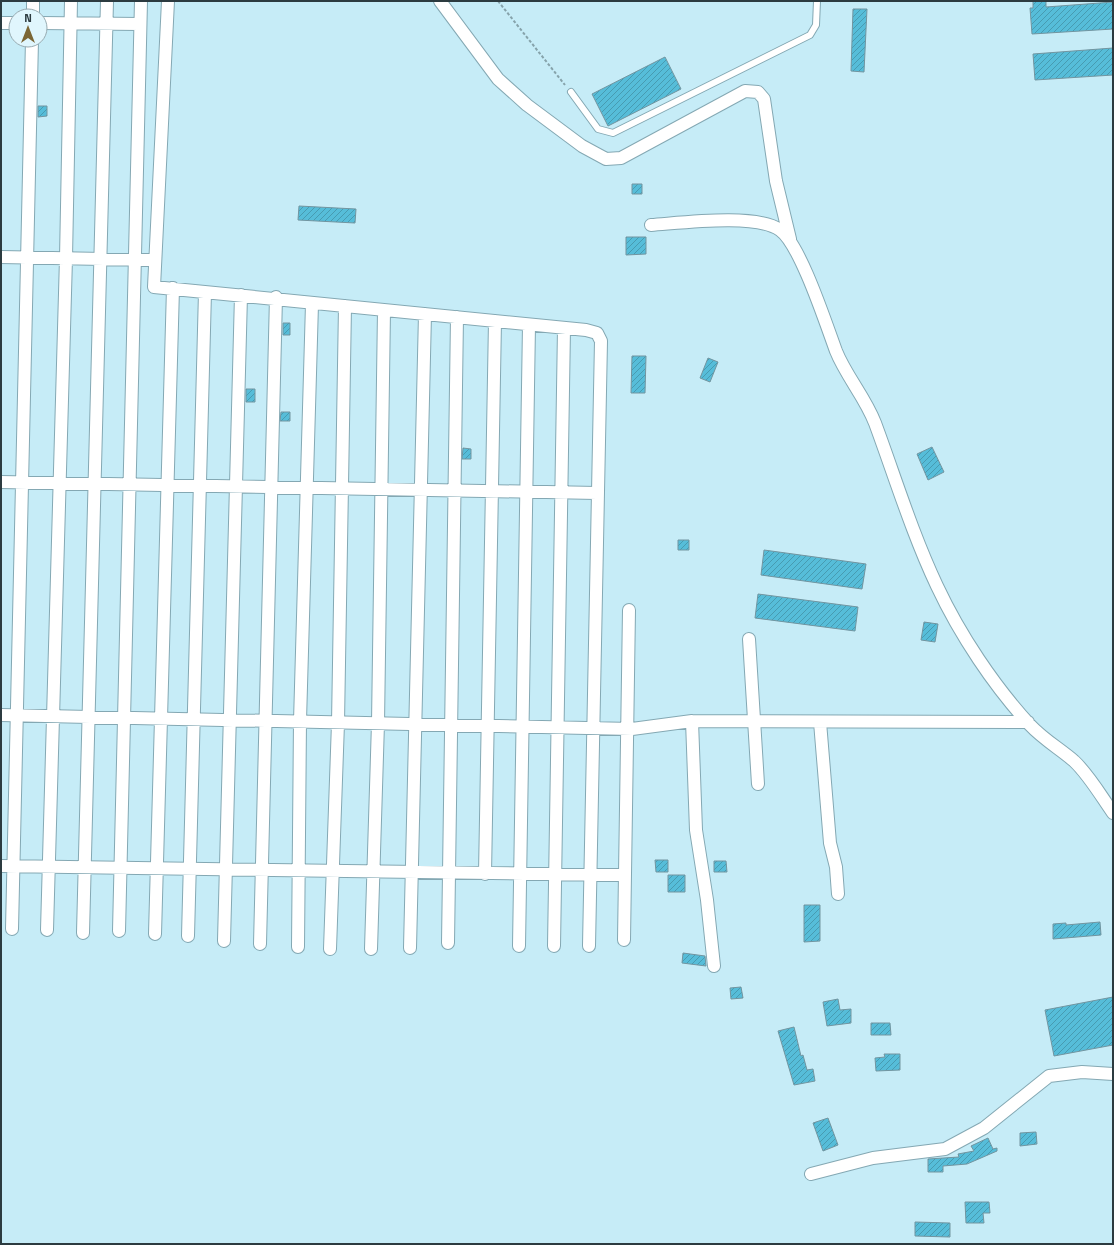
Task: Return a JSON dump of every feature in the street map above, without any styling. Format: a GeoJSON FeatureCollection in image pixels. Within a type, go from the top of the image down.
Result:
{"type":"FeatureCollection","features":[{"type":"Feature","properties":{"kind":"street"},"geometry":{"type":"LineString","coordinates":[[47,930],[66,258],[71,1]]}},
{"type":"Feature","properties":{"kind":"street"},"geometry":{"type":"LineString","coordinates":[[83,933],[107,1]]}},
{"type":"Feature","properties":{"kind":"street"},"geometry":{"type":"LineString","coordinates":[[119,931],[141,1]]}},
{"type":"Feature","properties":{"kind":"street"},"geometry":{"type":"LineString","coordinates":[[168,1],[154,287],[564,328],[597,333],[601,341],[588,946]]}},
{"type":"Feature","properties":{"kind":"street"},"geometry":{"type":"LineString","coordinates":[[440,1],[498,79],[526,105],[582,146],[606,159],[621,158],[745,91],[758,92],[764,99],[776,181],[790,239],[838,354],[874,420],[904,507],[936,586],[958,628],[994,679],[1037,732],[1076,763],[1113,813]]}},
{"type":"Feature","properties":{"kind":"street"},"geometry":{"type":"LineString","coordinates":[[48,23],[140,24]]}},
{"type":"Feature","properties":{"kind":"street"},"geometry":{"type":"LineString","coordinates":[[12,929],[7,866],[17,715],[32,48]]}},
{"type":"Feature","properties":{"kind":"street"},"geometry":{"type":"LineString","coordinates":[[651,225],[723,220],[763,223],[779,229],[790,239]]}},
{"type":"Feature","properties":{"kind":"street"},"geometry":{"type":"LineString","coordinates":[[1,257],[155,260]]}},
{"type":"Feature","properties":{"kind":"street"},"geometry":{"type":"LineString","coordinates":[[155,934],[173,288]]}},
{"type":"Feature","properties":{"kind":"street"},"geometry":{"type":"LineString","coordinates":[[188,936],[198,486],[205,292]]}},
{"type":"Feature","properties":{"kind":"street"},"geometry":{"type":"LineString","coordinates":[[224,940],[241,295]]}},
{"type":"Feature","properties":{"kind":"street"},"geometry":{"type":"LineString","coordinates":[[260,944],[270,487],[276,298]]}},
{"type":"Feature","properties":{"kind":"street"},"geometry":{"type":"LineString","coordinates":[[298,947],[300,722],[312,304]]}},
{"type":"Feature","properties":{"kind":"street"},"geometry":{"type":"LineString","coordinates":[[330,949],[338,723],[345,306]]}},
{"type":"Feature","properties":{"kind":"street"},"geometry":{"type":"LineString","coordinates":[[371,949],[378,723],[384,310]]}},
{"type":"Feature","properties":{"kind":"street"},"geometry":{"type":"LineString","coordinates":[[410,948],[425,314]]}},
{"type":"Feature","properties":{"kind":"street"},"geometry":{"type":"LineString","coordinates":[[448,943],[457,317]]}},
{"type":"Feature","properties":{"kind":"street"},"geometry":{"type":"LineString","coordinates":[[485,874],[495,321]]}},
{"type":"Feature","properties":{"kind":"street"},"geometry":{"type":"LineString","coordinates":[[519,946],[529,324]]}},
{"type":"Feature","properties":{"kind":"street"},"geometry":{"type":"LineString","coordinates":[[554,946],[564,328]]}},
{"type":"Feature","properties":{"kind":"street"},"geometry":{"type":"LineString","coordinates":[[1,482],[597,493]]}},
{"type":"Feature","properties":{"kind":"street"},"geometry":{"type":"LineString","coordinates":[[624,940],[629,610]]}},
{"type":"Feature","properties":{"kind":"street"},"geometry":{"type":"LineString","coordinates":[[749,639],[758,784]]}},
{"type":"Feature","properties":{"kind":"street"},"geometry":{"type":"LineString","coordinates":[[1,715],[593,728],[627,728],[692,721],[1028,722]]}},
{"type":"Feature","properties":{"kind":"street"},"geometry":{"type":"LineString","coordinates":[[692,721],[696,830],[714,966]]}},
{"type":"Feature","properties":{"kind":"street"},"geometry":{"type":"LineString","coordinates":[[820,722],[830,843],[836,867],[838,894]]}},
{"type":"Feature","properties":{"kind":"street"},"geometry":{"type":"LineString","coordinates":[[7,866],[625,875]]}},
{"type":"Feature","properties":{"kind":"street"},"geometry":{"type":"LineString","coordinates":[[811,1174],[873,1158],[945,1149],[984,1128],[1049,1076],[1082,1072],[1113,1074]]}},
{"type":"Feature","properties":{"kind":"lane"},"geometry":{"type":"LineString","coordinates":[[571,92],[598,129],[613,133],[810,35],[816,25],[817,1]]}},
{"type":"Feature","properties":{"kind":"path"},"geometry":{"type":"LineString","coordinates":[[498,1],[571,92]]}},
{"type":"Feature","properties":{"kind":"building"},"geometry":{"type":"Polygon","coordinates":[[[1033,1],[1046,1],[1046,7],[1113,2],[1113,29],[1032,34],[1030,8],[1033,8],[1033,1]]]}},
{"type":"Feature","properties":{"kind":"building"},"geometry":{"type":"Polygon","coordinates":[[[853,9],[867,9],[864,72],[851,71],[853,9]]]}},
{"type":"Feature","properties":{"kind":"building"},"geometry":{"type":"Polygon","coordinates":[[[1113,48],[1113,75],[1035,80],[1033,54],[1113,48]]]}},
{"type":"Feature","properties":{"kind":"building"},"geometry":{"type":"Polygon","coordinates":[[[665,57],[681,89],[608,126],[592,94],[665,57]]]}},
{"type":"Feature","properties":{"kind":"building"},"geometry":{"type":"Polygon","coordinates":[[[38,106],[47,106],[47,116],[38,117],[38,106]]]}},
{"type":"Feature","properties":{"kind":"building"},"geometry":{"type":"Polygon","coordinates":[[[632,184],[642,184],[642,194],[632,194],[632,184]]]}},
{"type":"Feature","properties":{"kind":"building"},"geometry":{"type":"Polygon","coordinates":[[[299,206],[356,209],[355,223],[298,220],[299,206]]]}},
{"type":"Feature","properties":{"kind":"building"},"geometry":{"type":"Polygon","coordinates":[[[626,237],[646,237],[646,254],[626,255],[626,237]]]}},
{"type":"Feature","properties":{"kind":"building"},"geometry":{"type":"Polygon","coordinates":[[[283,323],[290,323],[290,335],[283,335],[283,323]]]}},
{"type":"Feature","properties":{"kind":"building"},"geometry":{"type":"Polygon","coordinates":[[[632,356],[646,356],[645,393],[631,393],[632,356]]]}},
{"type":"Feature","properties":{"kind":"building"},"geometry":{"type":"Polygon","coordinates":[[[708,358],[718,362],[710,382],[700,378],[708,358]]]}},
{"type":"Feature","properties":{"kind":"building"},"geometry":{"type":"Polygon","coordinates":[[[246,389],[255,389],[255,402],[246,402],[246,389]]]}},
{"type":"Feature","properties":{"kind":"building"},"geometry":{"type":"Polygon","coordinates":[[[281,412],[290,412],[290,421],[280,421],[281,412]]]}},
{"type":"Feature","properties":{"kind":"building"},"geometry":{"type":"Polygon","coordinates":[[[932,447],[944,472],[928,480],[917,454],[932,447]]]}},
{"type":"Feature","properties":{"kind":"building"},"geometry":{"type":"Polygon","coordinates":[[[463,448],[471,449],[471,459],[462,459],[463,448]]]}},
{"type":"Feature","properties":{"kind":"building"},"geometry":{"type":"Polygon","coordinates":[[[678,540],[689,540],[689,550],[678,550],[678,540]]]}},
{"type":"Feature","properties":{"kind":"building"},"geometry":{"type":"Polygon","coordinates":[[[764,550],[866,564],[862,589],[761,575],[764,550]]]}},
{"type":"Feature","properties":{"kind":"building"},"geometry":{"type":"Polygon","coordinates":[[[758,594],[858,607],[855,631],[755,618],[758,594]]]}},
{"type":"Feature","properties":{"kind":"building"},"geometry":{"type":"Polygon","coordinates":[[[924,622],[938,624],[935,642],[921,640],[924,622]]]}},
{"type":"Feature","properties":{"kind":"building"},"geometry":{"type":"Polygon","coordinates":[[[655,860],[668,860],[668,872],[656,872],[655,860]]]}},
{"type":"Feature","properties":{"kind":"building"},"geometry":{"type":"Polygon","coordinates":[[[714,861],[726,861],[727,872],[714,872],[714,861]]]}},
{"type":"Feature","properties":{"kind":"building"},"geometry":{"type":"Polygon","coordinates":[[[668,875],[685,875],[685,892],[668,892],[668,875]]]}},
{"type":"Feature","properties":{"kind":"building"},"geometry":{"type":"Polygon","coordinates":[[[804,905],[820,905],[820,941],[804,942],[804,905]]]}},
{"type":"Feature","properties":{"kind":"building"},"geometry":{"type":"Polygon","coordinates":[[[1100,922],[1101,935],[1053,939],[1053,924],[1066,923],[1066,925],[1100,922]]]}},
{"type":"Feature","properties":{"kind":"building"},"geometry":{"type":"Polygon","coordinates":[[[683,953],[705,956],[706,966],[682,963],[683,953]]]}},
{"type":"Feature","properties":{"kind":"building"},"geometry":{"type":"Polygon","coordinates":[[[741,987],[743,998],[731,999],[730,988],[741,987]]]}},
{"type":"Feature","properties":{"kind":"building"},"geometry":{"type":"Polygon","coordinates":[[[1113,997],[1113,1045],[1054,1056],[1045,1010],[1113,997]]]}},
{"type":"Feature","properties":{"kind":"building"},"geometry":{"type":"Polygon","coordinates":[[[838,999],[840,1010],[851,1009],[851,1023],[827,1026],[823,1002],[838,999]]]}},
{"type":"Feature","properties":{"kind":"building"},"geometry":{"type":"Polygon","coordinates":[[[871,1023],[890,1023],[891,1035],[871,1035],[871,1023]]]}},
{"type":"Feature","properties":{"kind":"building"},"geometry":{"type":"Polygon","coordinates":[[[794,1027],[801,1056],[803,1055],[807,1070],[813,1069],[815,1081],[794,1085],[778,1031],[794,1027]]]}},
{"type":"Feature","properties":{"kind":"building"},"geometry":{"type":"Polygon","coordinates":[[[884,1054],[900,1054],[900,1070],[876,1071],[875,1058],[885,1057],[884,1054]]]}},
{"type":"Feature","properties":{"kind":"building"},"geometry":{"type":"Polygon","coordinates":[[[828,1118],[838,1145],[823,1151],[813,1123],[828,1118]]]}},
{"type":"Feature","properties":{"kind":"building"},"geometry":{"type":"Polygon","coordinates":[[[1036,1132],[1037,1144],[1020,1146],[1020,1133],[1036,1132]]]}},
{"type":"Feature","properties":{"kind":"building"},"geometry":{"type":"Polygon","coordinates":[[[988,1138],[993,1149],[997,1148],[997,1151],[967,1164],[943,1166],[943,1172],[928,1172],[928,1159],[959,1157],[958,1154],[974,1151],[971,1146],[988,1138]]]}},
{"type":"Feature","properties":{"kind":"building"},"geometry":{"type":"Polygon","coordinates":[[[965,1202],[989,1202],[990,1213],[983,1213],[984,1223],[966,1223],[965,1202]]]}},
{"type":"Feature","properties":{"kind":"building"},"geometry":{"type":"Polygon","coordinates":[[[915,1222],[950,1223],[950,1237],[915,1236],[915,1222]]]}}]}
